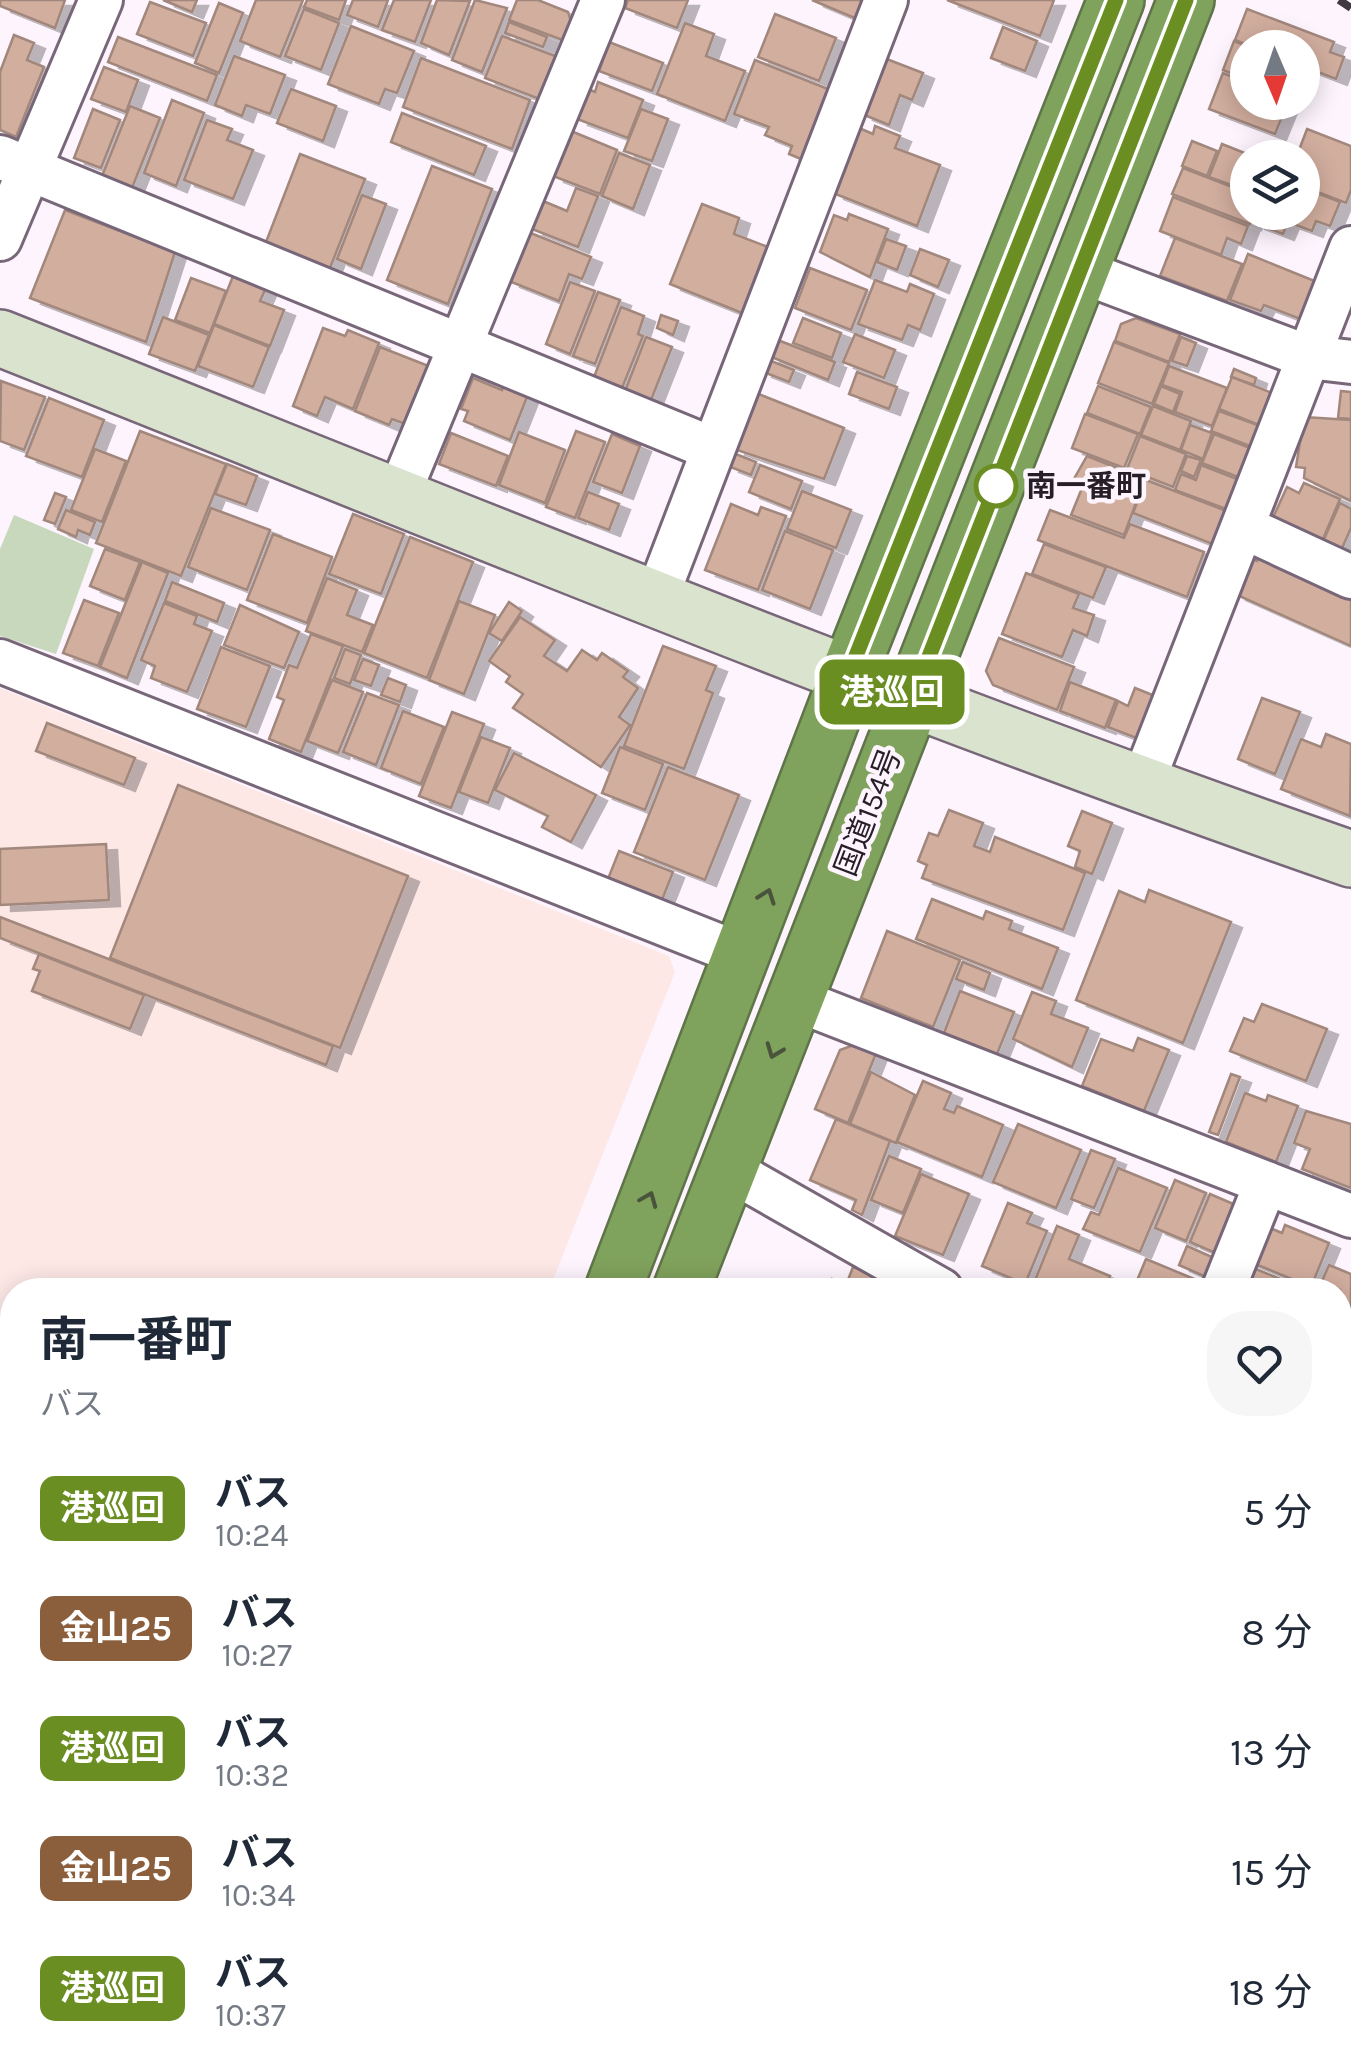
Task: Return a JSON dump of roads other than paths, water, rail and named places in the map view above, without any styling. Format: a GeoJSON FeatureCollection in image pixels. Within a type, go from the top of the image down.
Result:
{"type":"FeatureCollection","features":[{"type":"Feature","properties":{"kind":"highway"},"geometry":{"type":"LineString","coordinates":[[618,1278],[745,956],[848,676],[1116,0]]}},
{"type":"Feature","properties":{"kind":"highway","name":"国道154号"},"geometry":{"type":"LineString","coordinates":[[686,1278],[1186,0]]}},
{"type":"Feature","properties":{"kind":"street"},"geometry":{"type":"LineString","coordinates":[[0,240],[14,162],[101,0]]}},
{"type":"Feature","properties":{"kind":"street"},"geometry":{"type":"LineString","coordinates":[[398,496],[601,0]]}},
{"type":"Feature","properties":{"kind":"street"},"geometry":{"type":"LineString","coordinates":[[656,599],[886,0]]}},
{"type":"Feature","properties":{"kind":"street"},"geometry":{"type":"LineString","coordinates":[[14,162],[713,449]]}},
{"type":"Feature","properties":{"kind":"street"},"geometry":{"type":"LineString","coordinates":[[1141,786],[1351,248]]}},
{"type":"Feature","properties":{"kind":"street"},"geometry":{"type":"LineString","coordinates":[[1080,270],[1308,357],[1351,362]]}},
{"type":"Feature","properties":{"kind":"street"},"geometry":{"type":"LineString","coordinates":[[0,338],[848,676],[1141,786],[1351,859]]}},
{"type":"Feature","properties":{"kind":"street"},"geometry":{"type":"LineString","coordinates":[[1244,527],[1351,577]]}},
{"type":"Feature","properties":{"kind":"street"},"geometry":{"type":"LineString","coordinates":[[0,662],[745,956]]}},
{"type":"Feature","properties":{"kind":"street"},"geometry":{"type":"LineString","coordinates":[[794,998],[1351,1216]]}},
{"type":"Feature","properties":{"kind":"street"},"geometry":{"type":"LineString","coordinates":[[728,1169],[920,1278]]}},
{"type":"Feature","properties":{"kind":"street"},"geometry":{"type":"LineString","coordinates":[[1228,1278],[1266,1183]]}},
{"type":"Feature","properties":{"kind":"railway"},"geometry":{"type":"LineString","coordinates":[[1339,0],[1351,8]]}},
{"type":"Feature","properties":{"kind":"place","name":"南一番町"},"geometry":{"type":"Point","coordinates":[996,486]}}]}
